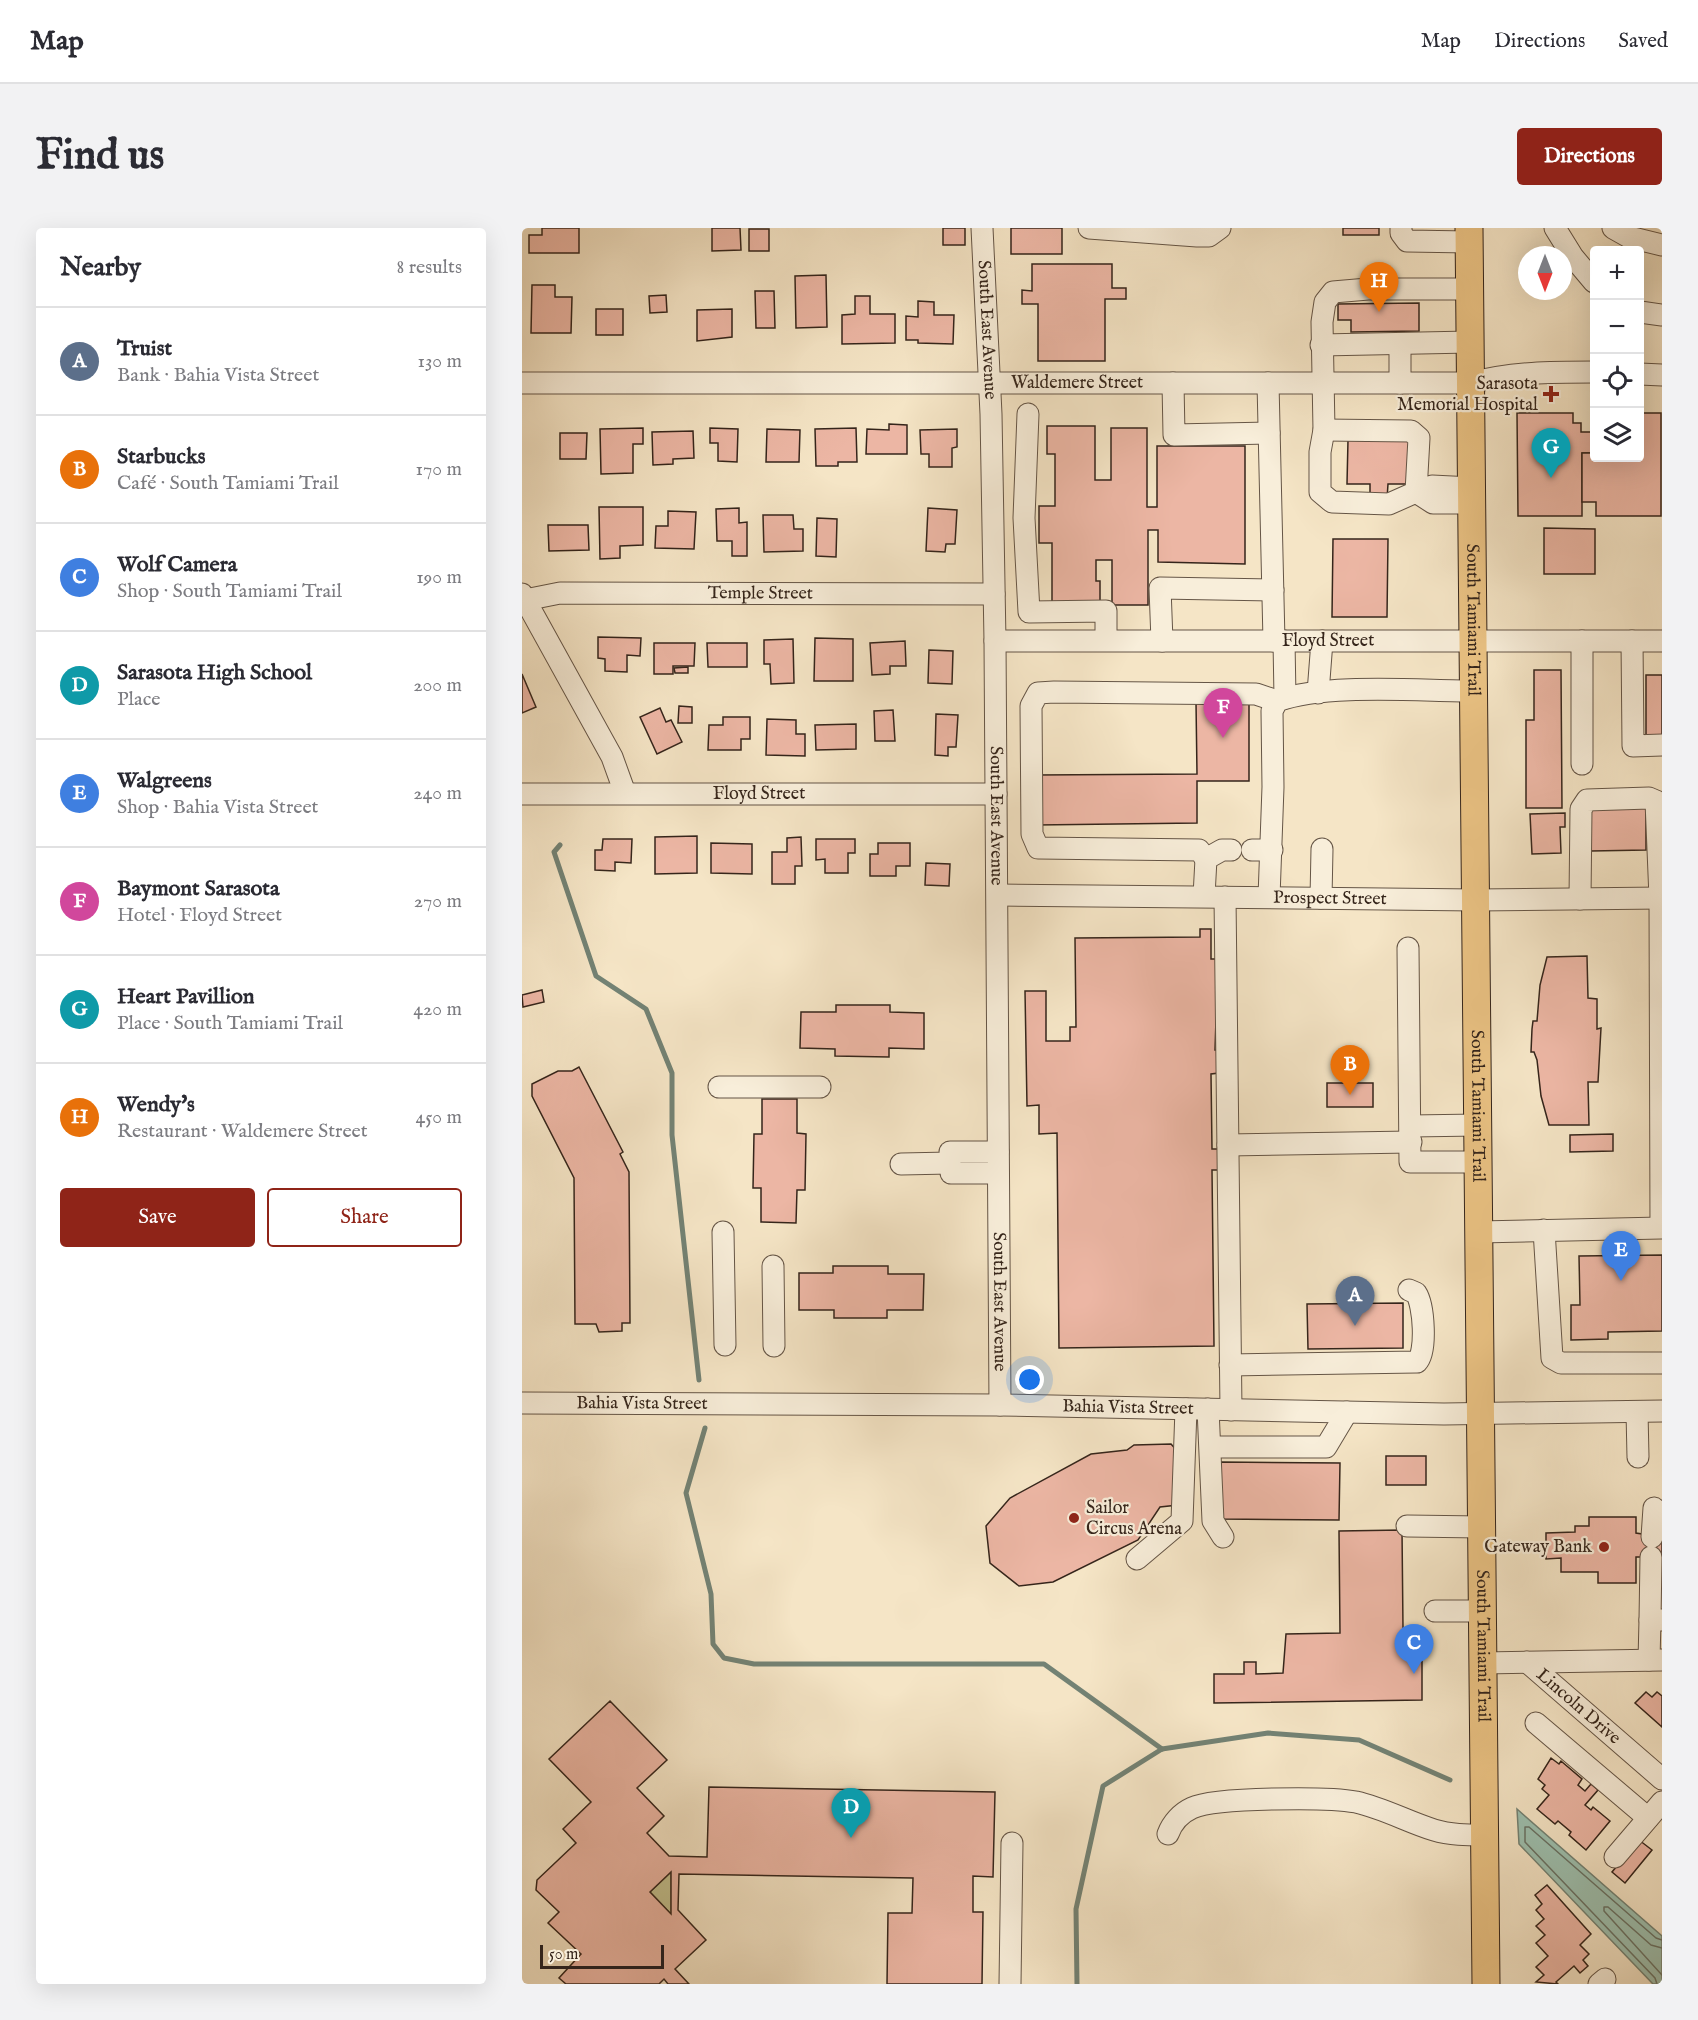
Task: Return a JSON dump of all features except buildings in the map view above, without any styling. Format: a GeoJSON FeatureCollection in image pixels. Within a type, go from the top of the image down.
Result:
{"type":"FeatureCollection","features":[{"type":"Feature","properties":{"kind":"main road","name":"South Tamiami Trail"},"geometry":{"type":"LineString","coordinates":[[1469,235],[1486,1984]]}},
{"type":"Feature","properties":{"kind":"street","name":"South East Avenue"},"geometry":{"type":"LineString","coordinates":[[982,228],[995,641],[1000,1405]]}},
{"type":"Feature","properties":{"kind":"street"},"geometry":{"type":"LineString","coordinates":[[1089,228],[1099,231],[1209,236],[1220,228]]}},
{"type":"Feature","properties":{"kind":"street"},"geometry":{"type":"LineString","coordinates":[[1401,228],[1401,233],[1407,241],[1469,235]]}},
{"type":"Feature","properties":{"kind":"street"},"geometry":{"type":"LineString","coordinates":[[1555,228],[1573,257],[1590,277]]}},
{"type":"Feature","properties":{"kind":"street"},"geometry":{"type":"LineString","coordinates":[[1613,228],[1629,237],[1656,238]]}},
{"type":"Feature","properties":{"kind":"street"},"geometry":{"type":"LineString","coordinates":[[1416,492],[1389,504],[1332,502],[1320,492],[1320,452],[1324,430],[1321,345],[1324,302],[1333,292],[1368,289],[1470,289]]}},
{"type":"Feature","properties":{"kind":"street"},"geometry":{"type":"LineString","coordinates":[[1644,313],[1662,315]]}},
{"type":"Feature","properties":{"kind":"street"},"geometry":{"type":"LineString","coordinates":[[1321,345],[1470,342]]}},
{"type":"Feature","properties":{"kind":"street"},"geometry":{"type":"LineString","coordinates":[[1400,345],[1400,383]]}},
{"type":"Feature","properties":{"kind":"street","name":"Waldemere Street"},"geometry":{"type":"LineString","coordinates":[[522,383],[1471,383],[1501,375],[1530,372],[1590,372]]}},
{"type":"Feature","properties":{"kind":"street"},"geometry":{"type":"LineString","coordinates":[[1644,374],[1662,375]]}},
{"type":"Feature","properties":{"kind":"street"},"geometry":{"type":"LineString","coordinates":[[1173,383],[1174,435],[1269,432]]}},
{"type":"Feature","properties":{"kind":"street"},"geometry":{"type":"LineString","coordinates":[[1268,383],[1273,590],[1279,641],[1281,699]]}},
{"type":"Feature","properties":{"kind":"street"},"geometry":{"type":"LineString","coordinates":[[1028,414],[1025,524],[1029,612],[1106,611],[1106,640]]}},
{"type":"Feature","properties":{"kind":"street"},"geometry":{"type":"LineString","coordinates":[[1324,430],[1410,431],[1419,438],[1416,492]]}},
{"type":"Feature","properties":{"kind":"street"},"geometry":{"type":"LineString","coordinates":[[1416,492],[1432,503],[1472,496]]}},
{"type":"Feature","properties":{"kind":"street"},"geometry":{"type":"LineString","coordinates":[[993,525],[1025,524]]}},
{"type":"Feature","properties":{"kind":"street"},"geometry":{"type":"LineString","coordinates":[[1162,641],[1160,588],[1273,590]]}},
{"type":"Feature","properties":{"kind":"street","name":"Temple Street"},"geometry":{"type":"LineString","coordinates":[[523,597],[560,593],[994,594]]}},
{"type":"Feature","properties":{"kind":"street"},"geometry":{"type":"LineString","coordinates":[[523,597],[612,757],[625,794]]}},
{"type":"Feature","properties":{"kind":"street","name":"Floyd Street"},"geometry":{"type":"LineString","coordinates":[[995,641],[1662,641]]}},
{"type":"Feature","properties":{"kind":"street"},"geometry":{"type":"LineString","coordinates":[[1318,693],[1322,641]]}},
{"type":"Feature","properties":{"kind":"street"},"geometry":{"type":"LineString","coordinates":[[1582,641],[1582,764]]}},
{"type":"Feature","properties":{"kind":"street"},"geometry":{"type":"LineString","coordinates":[[1632,641],[1633,746],[1662,745]]}},
{"type":"Feature","properties":{"kind":"street"},"geometry":{"type":"LineString","coordinates":[[1269,897],[1262,850],[1272,711],[1281,699],[1294,694],[1318,693],[1474,691]]}},
{"type":"Feature","properties":{"kind":"street"},"geometry":{"type":"LineString","coordinates":[[1204,896],[1206,859],[1199,850],[1038,848],[1032,834],[1031,705],[1038,693],[1054,692],[1256,694],[1281,699]]}},
{"type":"Feature","properties":{"kind":"street","name":"Floyd Street"},"geometry":{"type":"LineString","coordinates":[[522,794],[996,794]]}},
{"type":"Feature","properties":{"kind":"street"},"geometry":{"type":"LineString","coordinates":[[1479,1232],[1662,1228],[1661,898],[1659,808],[1656,801],[1649,798],[1587,800],[1581,809],[1580,899]]}},
{"type":"Feature","properties":{"kind":"street"},"geometry":{"type":"LineString","coordinates":[[1321,898],[1322,849]]}},
{"type":"Feature","properties":{"kind":"street"},"geometry":{"type":"LineString","coordinates":[[1206,859],[1222,850],[1231,850]]}},
{"type":"Feature","properties":{"kind":"street","name":"Prospect Street"},"geometry":{"type":"LineString","coordinates":[[998,895],[1476,900],[1661,898]]}},
{"type":"Feature","properties":{"kind":"street"},"geometry":{"type":"LineString","coordinates":[[1225,897],[1231,1410]]}},
{"type":"Feature","properties":{"kind":"street"},"geometry":{"type":"LineString","coordinates":[[1408,948],[1410,1143]]}},
{"type":"Feature","properties":{"kind":"street"},"geometry":{"type":"LineString","coordinates":[[719,1087],[820,1087]]}},
{"type":"Feature","properties":{"kind":"street"},"geometry":{"type":"LineString","coordinates":[[1228,1145],[1410,1143],[1478,1125]]}},
{"type":"Feature","properties":{"kind":"street"},"geometry":{"type":"LineString","coordinates":[[1410,1143],[1478,1162]]}},
{"type":"Feature","properties":{"kind":"street"},"geometry":{"type":"LineString","coordinates":[[901,1164],[998,1162]]}},
{"type":"Feature","properties":{"kind":"street"},"geometry":{"type":"LineString","coordinates":[[1544,1230],[1552,1358],[1562,1363],[1662,1363]]}},
{"type":"Feature","properties":{"kind":"street"},"geometry":{"type":"LineString","coordinates":[[723,1232],[725,1345]]}},
{"type":"Feature","properties":{"kind":"street"},"geometry":{"type":"LineString","coordinates":[[773,1266],[774,1346]]}},
{"type":"Feature","properties":{"kind":"street"},"geometry":{"type":"LineString","coordinates":[[1230,1365],[1418,1362],[1422,1350],[1420,1299],[1408,1290]]}},
{"type":"Feature","properties":{"kind":"street","name":"Bahia Vista Street"},"geometry":{"type":"LineString","coordinates":[[522,1403],[1000,1405],[1481,1413],[1662,1411]]}},
{"type":"Feature","properties":{"kind":"street"},"geometry":{"type":"LineString","coordinates":[[1137,1559],[1182,1521],[1186,1409]]}},
{"type":"Feature","properties":{"kind":"street"},"geometry":{"type":"LineString","coordinates":[[1208,1409],[1213,1521],[1223,1537]]}},
{"type":"Feature","properties":{"kind":"street"},"geometry":{"type":"LineString","coordinates":[[1211,1447],[1326,1447],[1347,1412]]}},
{"type":"Feature","properties":{"kind":"street"},"geometry":{"type":"LineString","coordinates":[[1636,1412],[1638,1456]]}},
{"type":"Feature","properties":{"kind":"street"},"geometry":{"type":"LineString","coordinates":[[1527,1662],[1655,1660],[1656,1620],[1652,1547],[1654,1508]]}},
{"type":"Feature","properties":{"kind":"street"},"geometry":{"type":"LineString","coordinates":[[1407,1526],[1482,1527]]}},
{"type":"Feature","properties":{"kind":"street"},"geometry":{"type":"LineString","coordinates":[[1435,1611],[1483,1611]]}},
{"type":"Feature","properties":{"kind":"street","name":"Lincoln Drive"},"geometry":{"type":"LineString","coordinates":[[1483,1663],[1527,1662],[1662,1779]]}},
{"type":"Feature","properties":{"kind":"street"},"geometry":{"type":"LineString","coordinates":[[1536,1723],[1648,1818]]}},
{"type":"Feature","properties":{"kind":"street"},"geometry":{"type":"LineString","coordinates":[[1168,1834],[1171,1826],[1184,1813],[1202,1804],[1218,1801],[1353,1802],[1433,1830],[1484,1826]]}},
{"type":"Feature","properties":{"kind":"street"},"geometry":{"type":"LineString","coordinates":[[1615,1857],[1662,1802]]}},
{"type":"Feature","properties":{"kind":"street"},"geometry":{"type":"LineString","coordinates":[[1010,1984],[1012,1843]]}},
{"type":"Feature","properties":{"kind":"shaded area"},"geometry":{"type":"Polygon","coordinates":[[[671,1872],[671,1914],[650,1892],[671,1872]]]}},
{"type":"Feature","properties":{"kind":"water"},"geometry":{"type":"Polygon","coordinates":[[[1517,1809],[1662,1936],[1662,1984],[1653,1984],[1519,1844],[1517,1809]]]}},
{"type":"Feature","properties":{"kind":"waterway"},"geometry":{"type":"LineString","coordinates":[[560,845],[554,852],[596,976],[646,1009],[672,1073],[672,1135],[699,1380]]}},
{"type":"Feature","properties":{"kind":"waterway"},"geometry":{"type":"LineString","coordinates":[[705,1428],[686,1493],[711,1594],[713,1644],[724,1658],[754,1664],[1044,1664],[1162,1749]]}},
{"type":"Feature","properties":{"kind":"waterway"},"geometry":{"type":"LineString","coordinates":[[1077,1984],[1076,1909],[1103,1786],[1162,1749],[1268,1733],[1359,1740],[1450,1780]]}},
{"type":"Feature","properties":{"kind":"place","name":"Wendy's"},"geometry":{"type":"Point","coordinates":[1379,312]}},
{"type":"Feature","properties":{"kind":"place","name":"Sarasota Memorial Hospital"},"geometry":{"type":"Point","coordinates":[1551,394]}},
{"type":"Feature","properties":{"kind":"place","name":"Heart Pavillion"},"geometry":{"type":"Point","coordinates":[1551,478]}},
{"type":"Feature","properties":{"kind":"place","name":"Baymont Sarasota"},"geometry":{"type":"Point","coordinates":[1223,738]}},
{"type":"Feature","properties":{"kind":"place","name":"Starbucks"},"geometry":{"type":"Point","coordinates":[1350,1095]}},
{"type":"Feature","properties":{"kind":"place","name":"Walgreens"},"geometry":{"type":"Point","coordinates":[1621,1281]}},
{"type":"Feature","properties":{"kind":"place","name":"Truist"},"geometry":{"type":"Point","coordinates":[1355,1326]}},
{"type":"Feature","properties":{"kind":"place","name":"Sailor Circus Arena"},"geometry":{"type":"Point","coordinates":[1074,1518]}},
{"type":"Feature","properties":{"kind":"place","name":"Gateway Bank"},"geometry":{"type":"Point","coordinates":[1604,1547]}},
{"type":"Feature","properties":{"kind":"place","name":"Wolf Camera"},"geometry":{"type":"Point","coordinates":[1414,1674]}},
{"type":"Feature","properties":{"kind":"place","name":"Sarasota High School"},"geometry":{"type":"Point","coordinates":[851,1838]}}]}
